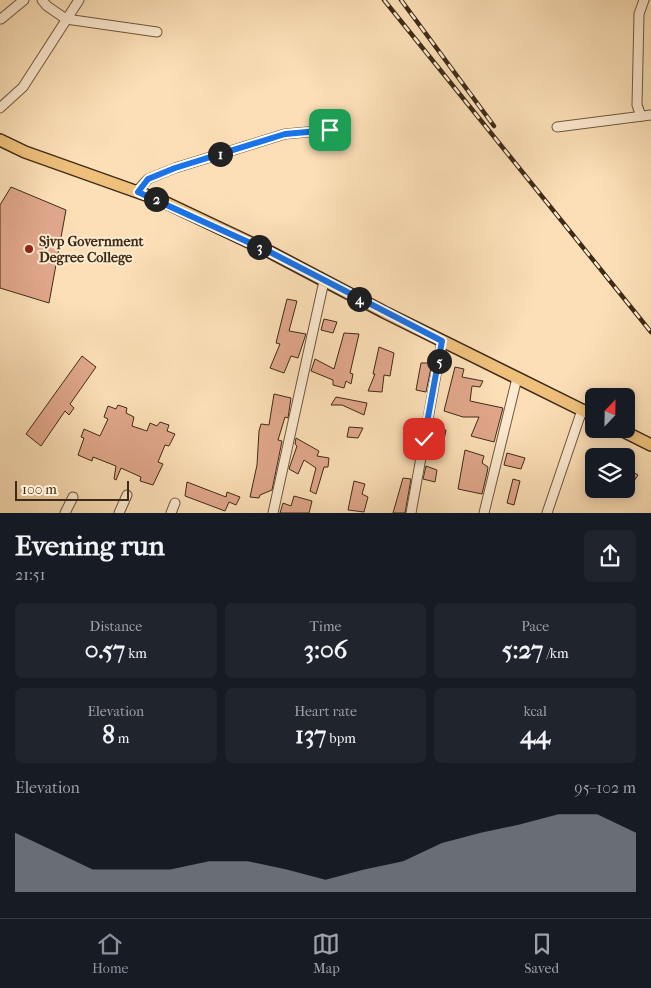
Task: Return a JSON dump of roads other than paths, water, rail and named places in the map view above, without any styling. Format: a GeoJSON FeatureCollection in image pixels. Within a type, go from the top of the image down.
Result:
{"type":"FeatureCollection","features":[{"type":"Feature","properties":{"kind":"main road"},"geometry":{"type":"LineString","coordinates":[[0,140],[25,152],[138,192],[262,248],[442,341],[585,412]]}},
{"type":"Feature","properties":{"kind":"main road"},"geometry":{"type":"LineString","coordinates":[[635,437],[651,445]]}},
{"type":"Feature","properties":{"kind":"street"},"geometry":{"type":"LineString","coordinates":[[1,19],[24,0]]}},
{"type":"Feature","properties":{"kind":"street"},"geometry":{"type":"LineString","coordinates":[[42,0],[47,6],[66,19],[156,32]]}},
{"type":"Feature","properties":{"kind":"street"},"geometry":{"type":"LineString","coordinates":[[0,108],[23,87],[79,0]]}},
{"type":"Feature","properties":{"kind":"street"},"geometry":{"type":"LineString","coordinates":[[641,116],[637,105],[638,32],[639,14],[644,0]]}},
{"type":"Feature","properties":{"kind":"street"},"geometry":{"type":"LineString","coordinates":[[557,127],[651,115]]}},
{"type":"Feature","properties":{"kind":"street"},"geometry":{"type":"LineString","coordinates":[[138,192],[148,179],[175,168],[285,134],[330,130]]}},
{"type":"Feature","properties":{"kind":"street"},"geometry":{"type":"LineString","coordinates":[[273,513],[324,280]]}},
{"type":"Feature","properties":{"kind":"street"},"geometry":{"type":"LineString","coordinates":[[411,513],[442,341]]}},
{"type":"Feature","properties":{"kind":"street"},"geometry":{"type":"LineString","coordinates":[[484,513],[517,378]]}},
{"type":"Feature","properties":{"kind":"street"},"geometry":{"type":"LineString","coordinates":[[547,513],[582,410]]}},
{"type":"Feature","properties":{"kind":"street"},"geometry":{"type":"LineString","coordinates":[[119,513],[127,495]]}},
{"type":"Feature","properties":{"kind":"street"},"geometry":{"type":"LineString","coordinates":[[65,513],[73,497]]}},
{"type":"Feature","properties":{"kind":"street"},"geometry":{"type":"LineString","coordinates":[[171,513],[175,503]]}},
{"type":"Feature","properties":{"kind":"railway"},"geometry":{"type":"LineString","coordinates":[[384,0],[651,332]]}},
{"type":"Feature","properties":{"kind":"railway"},"geometry":{"type":"LineString","coordinates":[[401,0],[494,126]]}},
{"type":"Feature","properties":{"kind":"place","name":"Sjvp Government Degree College"},"geometry":{"type":"Point","coordinates":[29,249]}}]}
